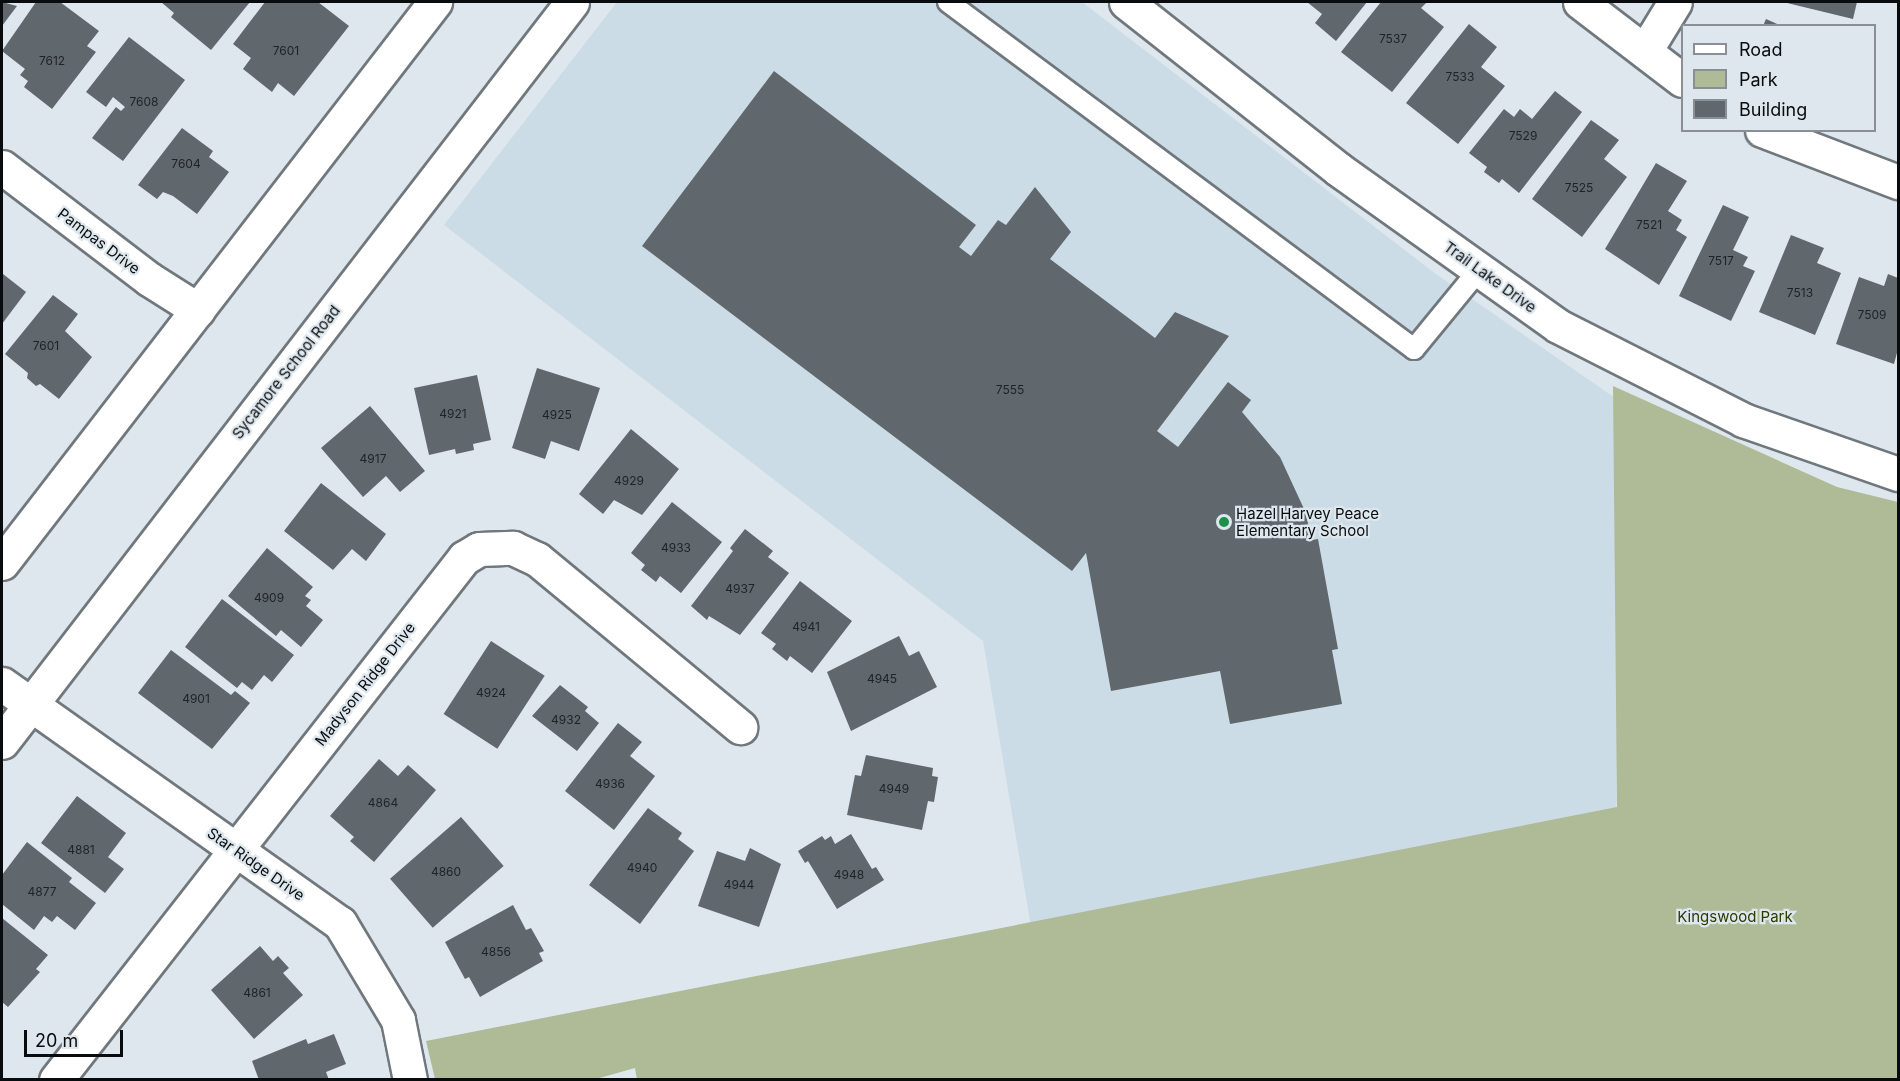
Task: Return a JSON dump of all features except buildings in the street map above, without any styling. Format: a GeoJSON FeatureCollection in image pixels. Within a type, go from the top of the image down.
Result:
{"type":"FeatureCollection","features":[{"type":"Feature","properties":{"kind":"street"},"geometry":{"type":"LineString","coordinates":[[2,563],[435,2]]}},
{"type":"Feature","properties":{"kind":"street","name":"Sycamore School Road"},"geometry":{"type":"LineString","coordinates":[[2,742],[572,2]]}},
{"type":"Feature","properties":{"kind":"street","name":"Trail Lake Drive"},"geometry":{"type":"LineString","coordinates":[[1126,2],[1338,169],[1558,326],[1743,420],[1899,474]]}},
{"type":"Feature","properties":{"kind":"street"},"geometry":{"type":"LineString","coordinates":[[1580,2],[1681,78]]}},
{"type":"Feature","properties":{"kind":"street"},"geometry":{"type":"LineString","coordinates":[[1645,51],[1675,2]]}},
{"type":"Feature","properties":{"kind":"street"},"geometry":{"type":"LineString","coordinates":[[1767,132],[1899,182]]}},
{"type":"Feature","properties":{"kind":"street","name":"Pampas Drive"},"geometry":{"type":"LineString","coordinates":[[2,167],[149,279],[198,310]]}},
{"type":"Feature","properties":{"kind":"street","name":"Madyson Ridge Drive"},"geometry":{"type":"LineString","coordinates":[[56,1080],[464,558],[479,549],[513,548],[537,559],[740,727]]}},
{"type":"Feature","properties":{"kind":"street","name":"Star Ridge Drive"},"geometry":{"type":"LineString","coordinates":[[2,684],[340,923],[398,1020],[410,1080]]}},
{"type":"Feature","properties":{"kind":"lane"},"geometry":{"type":"LineString","coordinates":[[948,2],[1414,349],[1479,270]]}},
{"type":"Feature","properties":{"kind":"shaded area","name":"Hazel Harvey Peace Elementary School"},"geometry":{"type":"Polygon","coordinates":[[[617,2],[1082,2],[1436,274],[1621,402],[1616,838],[1032,933],[983,641],[444,225],[617,2]]]}},
{"type":"Feature","properties":{"kind":"green space","name":"Kingswood Park"},"geometry":{"type":"Polygon","coordinates":[[[1613,386],[1837,487],[1898,502],[1898,1079],[637,1080],[635,1068],[596,1079],[435,1079],[426,1041],[1617,807],[1613,386]]]}},
{"type":"Feature","properties":{"kind":"place","name":"Hazel Harvey Peace Elementary School"},"geometry":{"type":"Point","coordinates":[1224,522]}}]}
